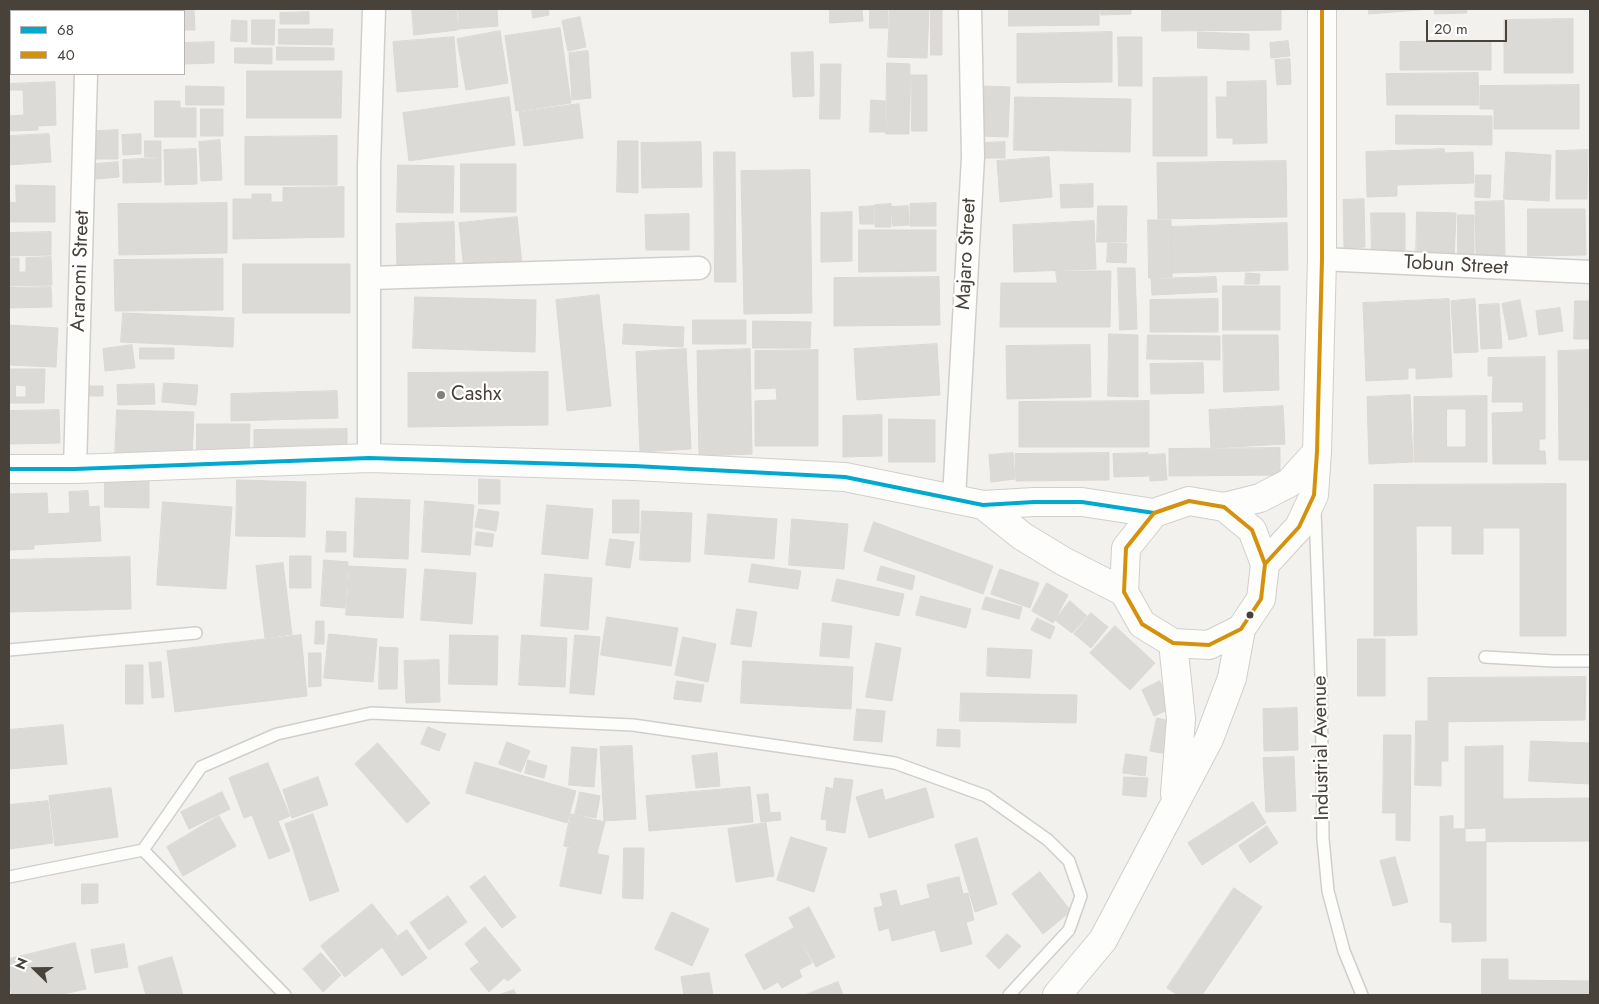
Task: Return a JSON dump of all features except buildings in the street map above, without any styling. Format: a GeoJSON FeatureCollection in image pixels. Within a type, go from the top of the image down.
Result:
{"type":"FeatureCollection","features":[{"type":"Feature","properties":{"kind":"street"},"geometry":{"type":"LineString","coordinates":[[369,458],[369,166],[374,9]]}},
{"type":"Feature","properties":{"kind":"street","name":"Majaro Street"},"geometry":{"type":"LineString","coordinates":[[954,498],[973,157],[970,9]]}},
{"type":"Feature","properties":{"kind":"street"},"geometry":{"type":"LineString","coordinates":[[1265,564],[1299,527],[1314,495],[1317,452],[1322,260],[1322,9]]}},
{"type":"Feature","properties":{"kind":"street","name":"Araromi Street"},"geometry":{"type":"LineString","coordinates":[[75,469],[86,75]]}},
{"type":"Feature","properties":{"kind":"street","name":"Tobun Street"},"geometry":{"type":"LineString","coordinates":[[1322,260],[1590,272]]}},
{"type":"Feature","properties":{"kind":"street"},"geometry":{"type":"LineString","coordinates":[[369,278],[699,268]]}},
{"type":"Feature","properties":{"kind":"street"},"geometry":{"type":"LineString","coordinates":[[9,469],[75,469],[369,458],[634,466],[845,477],[983,504],[1082,502],[1154,512],[1188,501],[1224,507],[1260,498],[1289,483],[1317,452]]}},
{"type":"Feature","properties":{"kind":"street"},"geometry":{"type":"LineString","coordinates":[[983,504],[1022,536],[1062,561],[1124,592]]}},
{"type":"Feature","properties":{"kind":"street"},"geometry":{"type":"LineString","coordinates":[[1057,995],[1103,940],[1174,807],[1209,739],[1232,678],[1241,629],[1261,599],[1265,564],[1252,530],[1224,507]]}},
{"type":"Feature","properties":{"kind":"street"},"geometry":{"type":"LineString","coordinates":[[1154,512],[1126,548],[1124,592],[1142,624],[1173,643],[1209,645],[1241,629]]}},
{"type":"Feature","properties":{"kind":"street"},"geometry":{"type":"LineString","coordinates":[[1173,643],[1181,718],[1174,807]]}},
{"type":"Feature","properties":{"kind":"lane","name":"Industrial Avenue"},"geometry":{"type":"LineString","coordinates":[[1314,495],[1323,839],[1331,900],[1344,951],[1362,995]]}},
{"type":"Feature","properties":{"kind":"lane"},"geometry":{"type":"LineString","coordinates":[[9,650],[196,633]]}},
{"type":"Feature","properties":{"kind":"lane"},"geometry":{"type":"LineString","coordinates":[[1485,657],[1554,661],[1590,660]]}},
{"type":"Feature","properties":{"kind":"lane"},"geometry":{"type":"LineString","coordinates":[[9,877],[143,850],[201,767],[278,734],[371,713],[632,725],[895,762],[986,796],[1048,840],[1069,861],[1081,896],[1069,930],[1008,995]]}},
{"type":"Feature","properties":{"kind":"lane"},"geometry":{"type":"LineString","coordinates":[[143,850],[285,995]]}},
{"type":"Feature","properties":{"kind":"transit line","name":"40"},"geometry":{"type":"LineString","coordinates":[[1265,564],[1252,530],[1224,507],[1189,501],[1154,513],[1126,548],[1124,592],[1142,624],[1173,643],[1209,645],[1241,629],[1261,599],[1265,564],[1299,527],[1314,495],[1317,452],[1322,259],[1322,9]]}},
{"type":"Feature","properties":{"kind":"transit line","name":"68"},"geometry":{"type":"LineString","coordinates":[[9,469],[75,469],[369,458],[634,466],[845,477],[983,505],[1082,502],[1154,513]]}},
{"type":"Feature","properties":{"kind":"place","name":"Cashx"},"geometry":{"type":"Point","coordinates":[441,395]}}]}
